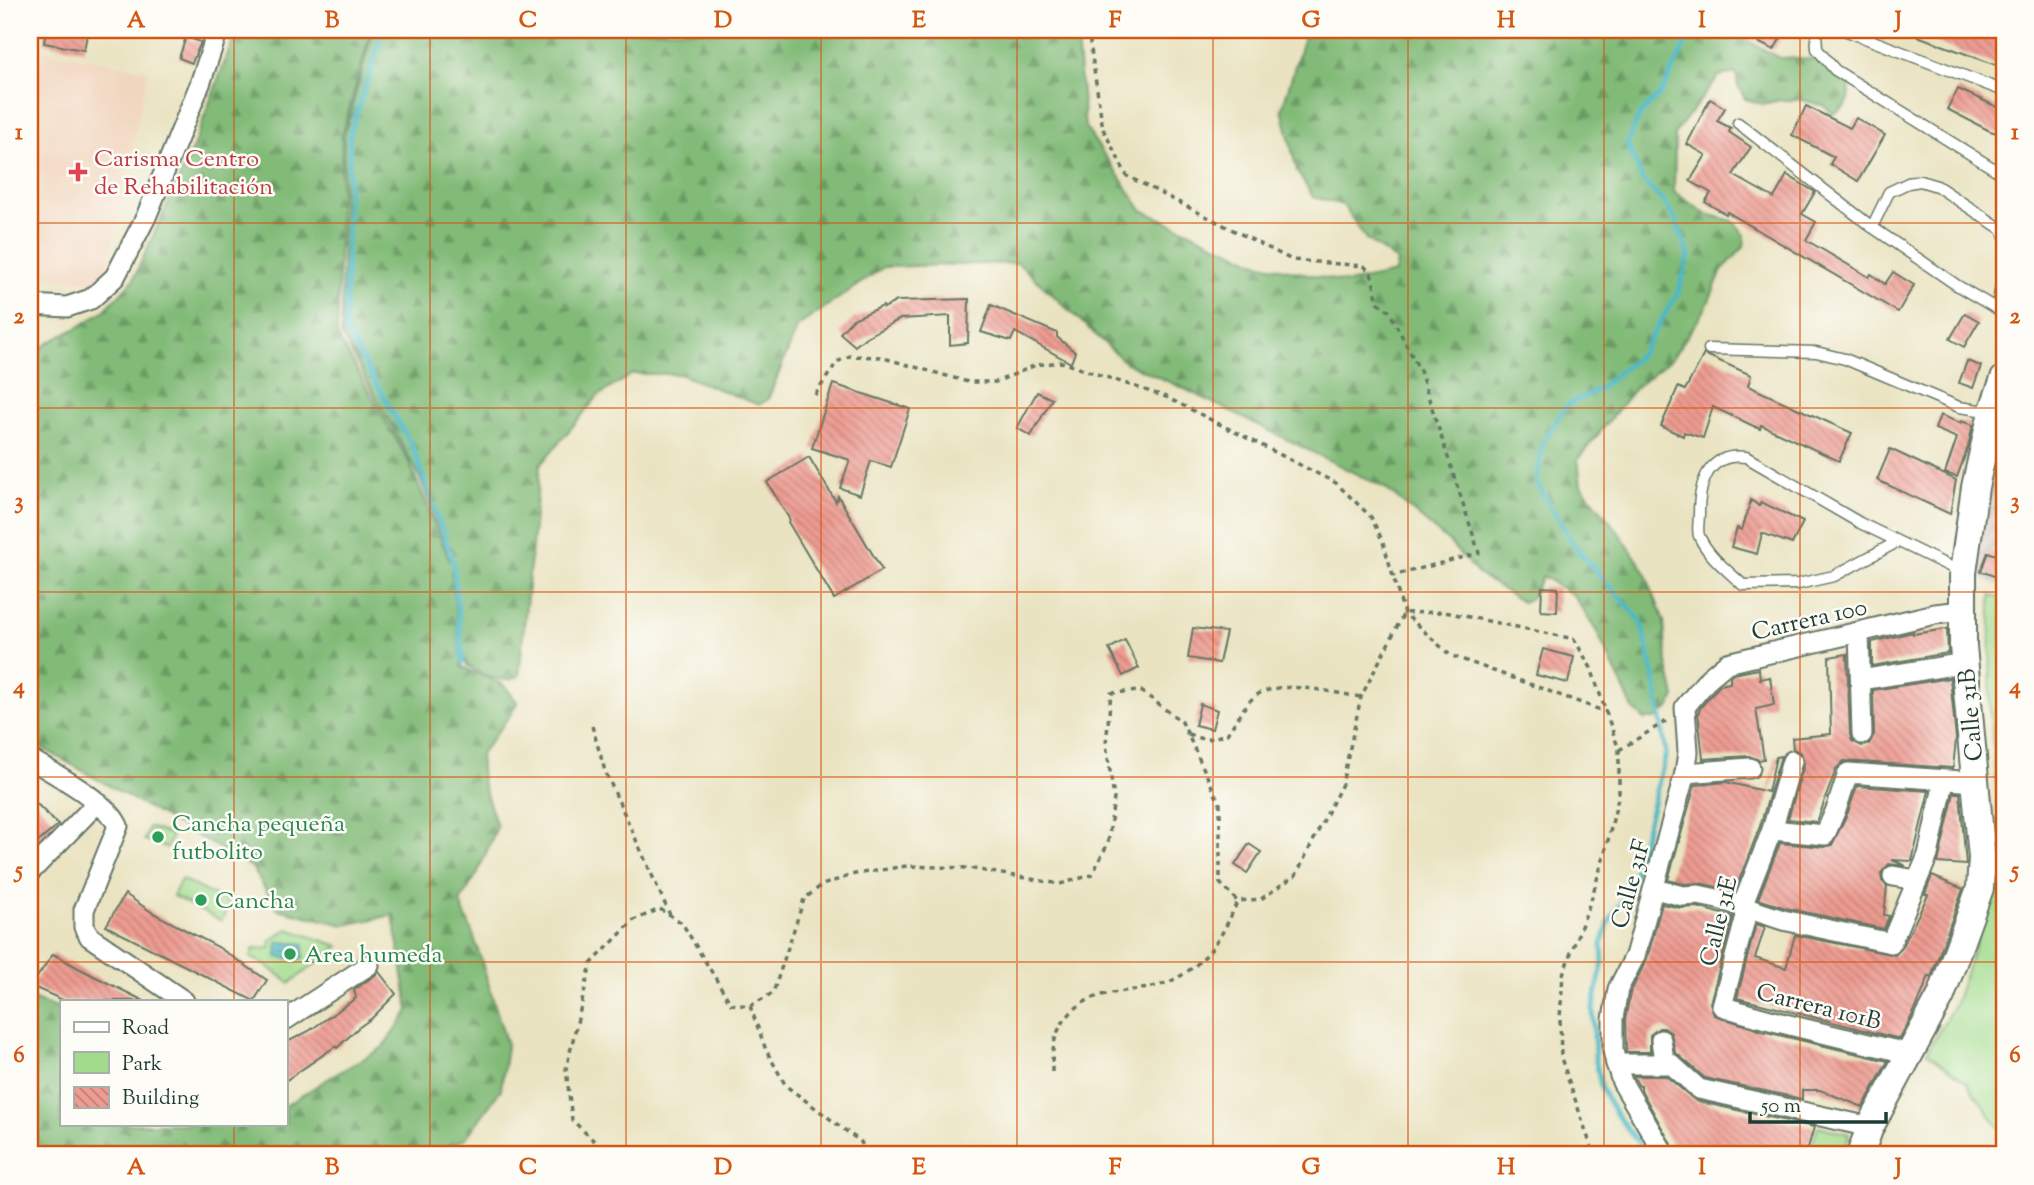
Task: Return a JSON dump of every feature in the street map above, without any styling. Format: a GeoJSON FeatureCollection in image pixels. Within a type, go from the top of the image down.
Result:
{"type":"FeatureCollection","features":[{"type":"Feature","properties":{"kind":"street"},"geometry":{"type":"LineString","coordinates":[[30,305],[67,307],[91,299],[115,277],[146,217],[200,84],[218,30]]}},
{"type":"Feature","properties":{"kind":"street","name":"Calle 31B"},"geometry":{"type":"LineString","coordinates":[[1860,1155],[1870,1127],[1941,996],[1980,888],[1982,872],[1962,611],[1963,573],[1975,487],[1997,427],[2004,379]]}},
{"type":"Feature","properties":{"kind":"street","name":"Carrera 100"},"geometry":{"type":"LineString","coordinates":[[1685,707],[1715,671],[1727,663],[1935,614],[1962,611]]}},
{"type":"Feature","properties":{"kind":"street"},"geometry":{"type":"LineString","coordinates":[[1859,632],[1862,734]]}},
{"type":"Feature","properties":{"kind":"street"},"geometry":{"type":"LineString","coordinates":[[1861,680],[1965,663]]}},
{"type":"Feature","properties":{"kind":"street","name":"Calle 31F"},"geometry":{"type":"LineString","coordinates":[[1665,1155],[1622,1082],[1619,1063],[1613,1050],[1613,1019],[1618,989],[1635,956],[1685,773],[1688,752],[1685,707]]}},
{"type":"Feature","properties":{"kind":"street"},"geometry":{"type":"LineString","coordinates":[[30,759],[97,803],[114,816],[118,826],[84,910],[84,927],[99,945],[182,1000]]}},
{"type":"Feature","properties":{"kind":"street","name":"Calle 31E"},"geometry":{"type":"LineString","coordinates":[[1730,1009],[1722,1006],[1746,915],[1744,908],[1772,830],[1792,761]]}},
{"type":"Feature","properties":{"kind":"street"},"geometry":{"type":"LineString","coordinates":[[1685,773],[1749,768]]}},
{"type":"Feature","properties":{"kind":"street"},"geometry":{"type":"LineString","coordinates":[[1772,830],[1825,835],[1848,773],[1944,782],[1976,782]]}},
{"type":"Feature","properties":{"kind":"street"},"geometry":{"type":"LineString","coordinates":[[1654,889],[1683,896],[1698,895],[1794,923],[1891,943],[1928,855],[1944,782]]}},
{"type":"Feature","properties":{"kind":"street"},"geometry":{"type":"LineString","coordinates":[[30,872],[97,803]]}},
{"type":"Feature","properties":{"kind":"street"},"geometry":{"type":"LineString","coordinates":[[1893,876],[1917,880]]}},
{"type":"Feature","properties":{"kind":"street"},"geometry":{"type":"LineString","coordinates":[[287,1019],[369,965]]}},
{"type":"Feature","properties":{"kind":"street","name":"Carrera 101B"},"geometry":{"type":"LineString","coordinates":[[1730,1009],[1773,1022],[1898,1051]]}},
{"type":"Feature","properties":{"kind":"street"},"geometry":{"type":"LineString","coordinates":[[1661,1040],[1664,1060],[1699,1088],[1870,1127]]}},
{"type":"Feature","properties":{"kind":"street"},"geometry":{"type":"LineString","coordinates":[[1619,1063],[1671,1064]]}},
{"type":"Feature","properties":{"kind":"lane"},"geometry":{"type":"LineString","coordinates":[[1816,30],[1818,49],[1835,70],[2004,175]]}},
{"type":"Feature","properties":{"kind":"lane"},"geometry":{"type":"LineString","coordinates":[[1844,30],[2004,92]]}},
{"type":"Feature","properties":{"kind":"lane"},"geometry":{"type":"LineString","coordinates":[[1738,123],[1872,227],[1958,286],[2000,310],[2004,270]]}},
{"type":"Feature","properties":{"kind":"lane"},"geometry":{"type":"LineString","coordinates":[[1872,227],[1889,192],[1908,183],[1920,181],[1937,186],[2003,230],[2004,235]]}},
{"type":"Feature","properties":{"kind":"lane"},"geometry":{"type":"LineString","coordinates":[[1709,349],[1816,352],[1845,359],[1997,427]]}},
{"type":"Feature","properties":{"kind":"lane"},"geometry":{"type":"LineString","coordinates":[[1897,542],[1834,576],[1798,584],[1744,585],[1713,557],[1698,534],[1699,490],[1715,462],[1731,455],[1746,457],[1860,523],[1963,573]]}},
{"type":"Feature","properties":{"kind":"path"},"geometry":{"type":"LineString","coordinates":[[1088,30],[1103,129],[1127,176],[1292,260],[1364,266],[1371,273],[1378,302],[1389,312],[1420,370],[1479,554],[1392,576]]}},
{"type":"Feature","properties":{"kind":"path"},"geometry":{"type":"LineString","coordinates":[[815,395],[837,362],[850,356],[880,357],[968,382],[996,382],[1036,365],[1061,362],[1166,397],[1336,483],[1371,517],[1383,542],[1404,613],[1450,655],[1606,712]]}},
{"type":"Feature","properties":{"kind":"path"},"geometry":{"type":"LineString","coordinates":[[1404,613],[1446,612],[1574,639],[1591,668],[1619,750],[1619,794],[1591,900],[1563,975],[1560,1018],[1561,1058],[1594,1155]]}},
{"type":"Feature","properties":{"kind":"path"},"geometry":{"type":"LineString","coordinates":[[1237,901],[1261,899],[1296,875],[1342,784],[1361,697],[1404,613]]}},
{"type":"Feature","properties":{"kind":"path"},"geometry":{"type":"LineString","coordinates":[[1188,734],[1205,740],[1227,734],[1253,698],[1268,689],[1289,687],[1361,697]]}},
{"type":"Feature","properties":{"kind":"path"},"geometry":{"type":"LineString","coordinates":[[609,1155],[572,1120],[566,1069],[591,964],[634,920],[660,909],[682,923],[731,1004],[750,1006],[773,993],[804,899],[822,885],[855,874],[907,866],[968,868],[1060,884],[1092,875],[1108,843],[1114,798],[1106,744],[1111,693],[1141,691],[1182,722],[1220,804],[1220,883],[1237,901]]}},
{"type":"Feature","properties":{"kind":"path"},"geometry":{"type":"LineString","coordinates":[[1619,750],[1665,722]]}},
{"type":"Feature","properties":{"kind":"path"},"geometry":{"type":"LineString","coordinates":[[592,726],[605,771],[670,915]]}},
{"type":"Feature","properties":{"kind":"path"},"geometry":{"type":"LineString","coordinates":[[1052,1072],[1052,1049],[1059,1026],[1077,1004],[1099,995],[1170,981],[1185,972],[1206,956],[1225,931],[1237,901]]}},
{"type":"Feature","properties":{"kind":"path"},"geometry":{"type":"LineString","coordinates":[[750,1006],[766,1050],[786,1086],[860,1142],[867,1155]]}},
{"type":"Feature","properties":{"kind":"shaded area","name":"Carisma Centro de Rehabilitación"},"geometry":{"type":"Polygon","coordinates":[[[30,48],[148,70],[104,283],[30,274],[30,48]]]}},
{"type":"Feature","properties":{"kind":"shaded area"},"geometry":{"type":"Polygon","coordinates":[[[2004,416],[2004,587],[1972,577],[2004,416]]]}},
{"type":"Feature","properties":{"kind":"green space"},"geometry":{"type":"Polygon","coordinates":[[[232,30],[371,30],[342,135],[337,335],[409,462],[450,561],[419,476],[341,334],[344,136],[373,30],[1076,30],[1085,127],[1142,210],[1257,263],[1348,283],[1395,273],[1397,261],[1366,239],[1343,205],[1313,197],[1297,171],[1282,109],[1306,30],[1727,30],[1780,58],[1818,59],[1849,85],[1850,95],[1845,106],[1833,114],[1824,106],[1803,100],[1781,100],[1762,104],[1745,99],[1738,86],[1736,73],[1719,76],[1675,133],[1674,192],[1706,214],[1733,221],[1745,235],[1744,247],[1722,270],[1706,308],[1672,358],[1636,387],[1578,459],[1581,485],[1620,534],[1644,570],[1664,621],[1667,663],[1675,697],[1670,707],[1656,719],[1644,719],[1633,709],[1597,632],[1573,595],[1542,576],[1531,599],[1522,602],[1478,574],[1449,542],[1385,488],[1181,387],[1126,363],[1018,263],[884,267],[798,326],[768,399],[759,405],[679,374],[632,374],[598,396],[540,465],[519,676],[500,679],[467,665],[460,643],[451,569],[462,667],[504,685],[517,702],[480,755],[482,781],[497,827],[477,874],[460,902],[474,937],[507,1045],[501,1089],[466,1138],[432,1155],[47,1155],[30,1131],[30,998],[60,1010],[60,1126],[287,1126],[287,1105],[382,1048],[409,1011],[393,915],[344,925],[277,909],[252,867],[30,741],[30,358],[49,342],[105,310],[133,280],[192,150],[232,42],[232,30]]]}},
{"type":"Feature","properties":{"kind":"green space"},"geometry":{"type":"Polygon","coordinates":[[[1991,595],[2004,600],[2004,1130],[2001,1130],[1966,1082],[1927,1052],[1955,1003],[2003,862],[1990,710],[1991,595]]]}},
{"type":"Feature","properties":{"kind":"green space","name":"Cancha pequeña futbolito"},"geometry":{"type":"Polygon","coordinates":[[[149,827],[172,835],[167,848],[144,840],[149,827]]]}},
{"type":"Feature","properties":{"kind":"green space","name":"Cancha"},"geometry":{"type":"Polygon","coordinates":[[[181,879],[230,904],[221,921],[173,896],[181,879]]]}},
{"type":"Feature","properties":{"kind":"green space","name":"Area humeda"},"geometry":{"type":"Polygon","coordinates":[[[288,929],[339,946],[290,983],[266,965],[251,958],[253,949],[270,948],[271,940],[288,929]]]}},
{"type":"Feature","properties":{"kind":"green space"},"geometry":{"type":"Polygon","coordinates":[[[1818,1126],[1849,1134],[1844,1155],[1809,1155],[1818,1126]]]}},
{"type":"Feature","properties":{"kind":"water"},"geometry":{"type":"Polygon","coordinates":[[[278,942],[304,944],[303,959],[277,957],[278,942]]]}},
{"type":"Feature","properties":{"kind":"building"},"geometry":{"type":"Polygon","coordinates":[[[46,30],[88,30],[84,50],[44,43],[46,30]]]}},
{"type":"Feature","properties":{"kind":"building"},"geometry":{"type":"Polygon","coordinates":[[[1733,30],[1785,30],[1774,50],[1733,30]]]}},
{"type":"Feature","properties":{"kind":"building"},"geometry":{"type":"Polygon","coordinates":[[[2004,30],[2004,68],[1904,31],[2004,30]]]}},
{"type":"Feature","properties":{"kind":"building"},"geometry":{"type":"Polygon","coordinates":[[[186,37],[201,42],[192,63],[179,58],[186,37]]]}},
{"type":"Feature","properties":{"kind":"building"},"geometry":{"type":"Polygon","coordinates":[[[1958,89],[2004,110],[2004,135],[1990,131],[1947,109],[1958,89]]]}},
{"type":"Feature","properties":{"kind":"building"},"geometry":{"type":"Polygon","coordinates":[[[1710,99],[1725,108],[1717,121],[1731,128],[1729,132],[1751,147],[1733,175],[1774,198],[1787,175],[1815,192],[1802,214],[1816,222],[1806,240],[1885,284],[1893,272],[1914,285],[1898,312],[1727,212],[1726,214],[1705,202],[1711,193],[1690,181],[1706,155],[1687,144],[1710,99]]]}},
{"type":"Feature","properties":{"kind":"building"},"geometry":{"type":"Polygon","coordinates":[[[1806,106],[1850,128],[1856,118],[1885,135],[1858,181],[1830,164],[1834,157],[1792,135],[1806,106]]]}},
{"type":"Feature","properties":{"kind":"building"},"geometry":{"type":"Polygon","coordinates":[[[969,299],[968,343],[950,345],[950,316],[900,319],[855,346],[840,333],[853,319],[897,301],[969,299]]]}},
{"type":"Feature","properties":{"kind":"building"},"geometry":{"type":"Polygon","coordinates":[[[991,305],[1057,333],[1057,337],[1075,352],[1071,363],[1015,332],[1011,341],[981,332],[991,305]]]}},
{"type":"Feature","properties":{"kind":"building"},"geometry":{"type":"Polygon","coordinates":[[[1965,313],[1979,321],[1964,347],[1950,339],[1965,313]]]}},
{"type":"Feature","properties":{"kind":"building"},"geometry":{"type":"Polygon","coordinates":[[[1704,354],[1751,375],[1748,386],[1852,433],[1839,461],[1761,425],[1760,429],[1713,407],[1703,438],[1684,432],[1683,436],[1661,426],[1678,387],[1685,390],[1704,354]]]}},
{"type":"Feature","properties":{"kind":"building"},"geometry":{"type":"Polygon","coordinates":[[[1967,361],[1981,366],[1973,388],[1959,383],[1967,361]]]}},
{"type":"Feature","properties":{"kind":"building"},"geometry":{"type":"Polygon","coordinates":[[[833,384],[910,409],[891,467],[871,461],[860,495],[840,488],[850,460],[812,448],[833,384]]]}},
{"type":"Feature","properties":{"kind":"building"},"geometry":{"type":"Polygon","coordinates":[[[1037,392],[1052,399],[1031,436],[1017,428],[1037,392]]]}},
{"type":"Feature","properties":{"kind":"building"},"geometry":{"type":"Polygon","coordinates":[[[1940,415],[1973,425],[1957,477],[1945,473],[1957,438],[1935,429],[1940,415]]]}},
{"type":"Feature","properties":{"kind":"building"},"geometry":{"type":"Polygon","coordinates":[[[1890,449],[1956,480],[1950,514],[1877,480],[1890,449]]]}},
{"type":"Feature","properties":{"kind":"building"},"geometry":{"type":"Polygon","coordinates":[[[809,457],[836,502],[838,496],[882,570],[834,599],[767,482],[809,457]]]}},
{"type":"Feature","properties":{"kind":"building"},"geometry":{"type":"Polygon","coordinates":[[[1751,500],[1759,506],[1761,502],[1803,522],[1792,544],[1762,533],[1757,554],[1731,547],[1737,528],[1742,530],[1751,500]]]}},
{"type":"Feature","properties":{"kind":"building"},"geometry":{"type":"Polygon","coordinates":[[[1988,552],[2004,558],[2004,580],[1981,571],[1988,552]]]}},
{"type":"Feature","properties":{"kind":"building"},"geometry":{"type":"Polygon","coordinates":[[[1542,587],[1558,588],[1557,612],[1541,611],[1542,587]]]}},
{"type":"Feature","properties":{"kind":"building"},"geometry":{"type":"Polygon","coordinates":[[[1193,628],[1226,632],[1219,663],[1188,658],[1193,628]]]}},
{"type":"Feature","properties":{"kind":"building"},"geometry":{"type":"Polygon","coordinates":[[[1947,629],[1948,653],[1872,666],[1872,642],[1913,632],[1947,629]]]}},
{"type":"Feature","properties":{"kind":"building"},"geometry":{"type":"Polygon","coordinates":[[[1125,640],[1139,668],[1123,676],[1109,649],[1125,640]]]}},
{"type":"Feature","properties":{"kind":"building"},"geometry":{"type":"Polygon","coordinates":[[[1543,649],[1574,657],[1568,683],[1536,675],[1543,649]]]}},
{"type":"Feature","properties":{"kind":"building"},"geometry":{"type":"Polygon","coordinates":[[[1847,654],[1850,734],[1852,741],[1862,746],[1869,744],[1874,734],[1873,690],[1950,678],[1956,739],[1953,768],[1844,761],[1836,769],[1817,822],[1788,819],[1804,764],[1801,753],[1793,749],[1792,738],[1831,734],[1829,657],[1847,654]]]}},
{"type":"Feature","properties":{"kind":"building"},"geometry":{"type":"Polygon","coordinates":[[[1759,669],[1760,679],[1770,677],[1774,705],[1756,709],[1764,759],[1749,756],[1703,759],[1698,713],[1701,707],[1720,685],[1730,683],[1733,674],[1759,669]]]}},
{"type":"Feature","properties":{"kind":"building"},"geometry":{"type":"Polygon","coordinates":[[[1200,704],[1217,710],[1212,729],[1195,725],[1200,704]]]}},
{"type":"Feature","properties":{"kind":"building"},"geometry":{"type":"Polygon","coordinates":[[[1781,756],[1760,826],[1735,891],[1700,883],[1684,884],[1668,880],[1695,785],[1726,782],[1768,792],[1776,757],[1781,756]]]}},
{"type":"Feature","properties":{"kind":"building"},"geometry":{"type":"Polygon","coordinates":[[[1857,786],[1929,791],[1912,861],[1892,860],[1906,866],[1889,864],[1881,873],[1882,881],[1887,886],[1884,915],[1889,916],[1884,929],[1786,908],[1758,899],[1780,843],[1824,847],[1832,845],[1857,786]]]}},
{"type":"Feature","properties":{"kind":"building"},"geometry":{"type":"Polygon","coordinates":[[[1954,793],[1960,793],[1966,865],[1938,863],[1954,793]]]}},
{"type":"Feature","properties":{"kind":"building"},"geometry":{"type":"Polygon","coordinates":[[[30,797],[58,825],[30,849],[30,797]]]}},
{"type":"Feature","properties":{"kind":"building"},"geometry":{"type":"Polygon","coordinates":[[[1249,844],[1261,852],[1247,873],[1235,865],[1249,844]]]}},
{"type":"Feature","properties":{"kind":"building"},"geometry":{"type":"Polygon","coordinates":[[[1932,876],[1963,889],[1931,977],[1929,976],[1900,1039],[1737,998],[1756,924],[1765,927],[1755,958],[1786,968],[1795,935],[1895,955],[1902,948],[1928,895],[1925,894],[1932,876]]]}},
{"type":"Feature","properties":{"kind":"building"},"geometry":{"type":"Polygon","coordinates":[[[125,894],[153,913],[218,947],[267,980],[252,1000],[106,926],[125,894]]]}},
{"type":"Feature","properties":{"kind":"building"},"geometry":{"type":"Polygon","coordinates":[[[1662,904],[1681,908],[1697,907],[1733,917],[1710,1003],[1714,1015],[1762,1031],[1888,1061],[1863,1107],[1820,1090],[1802,1090],[1802,1099],[1705,1078],[1675,1052],[1671,1033],[1665,1028],[1659,1028],[1650,1035],[1650,1052],[1626,1052],[1625,1020],[1630,993],[1647,959],[1662,904]]]}},
{"type":"Feature","properties":{"kind":"building"},"geometry":{"type":"Polygon","coordinates":[[[53,954],[142,1000],[63,1000],[31,986],[53,954]]]}},
{"type":"Feature","properties":{"kind":"building"},"geometry":{"type":"Polygon","coordinates":[[[379,972],[396,994],[337,1048],[336,1046],[287,1080],[287,1042],[309,1031],[356,998],[354,990],[379,972]]]}},
{"type":"Feature","properties":{"kind":"building"},"geometry":{"type":"Polygon","coordinates":[[[1633,1076],[1666,1076],[1696,1101],[1814,1127],[1806,1155],[1677,1155],[1641,1090],[1641,1085],[1639,1086],[1633,1076]]]}},
{"type":"Feature","properties":{"kind":"waterway"},"geometry":{"type":"LineString","coordinates":[[382,30],[350,134],[345,329],[413,448],[453,561],[463,662]]}},
{"type":"Feature","properties":{"kind":"waterway"},"geometry":{"type":"LineString","coordinates":[[1647,1155],[1616,1114],[1601,1088],[1595,1057],[1593,1009],[1603,962],[1602,944],[1609,922],[1631,886],[1666,754],[1655,681],[1641,621],[1578,551],[1536,483],[1543,443],[1566,406],[1599,389],[1640,355],[1678,293],[1689,255],[1675,219],[1664,202],[1643,181],[1627,144],[1640,114],[1662,92],[1692,30]]}},
{"type":"Feature","properties":{"kind":"place","name":"Carisma Centro de Rehabilitación"},"geometry":{"type":"Point","coordinates":[78,172]}},
{"type":"Feature","properties":{"kind":"place","name":"Cancha pequeña futbolito"},"geometry":{"type":"Point","coordinates":[158,837]}},
{"type":"Feature","properties":{"kind":"place","name":"Cancha"},"geometry":{"type":"Point","coordinates":[201,900]}},
{"type":"Feature","properties":{"kind":"place","name":"Area humeda"},"geometry":{"type":"Point","coordinates":[290,954]}}]}
